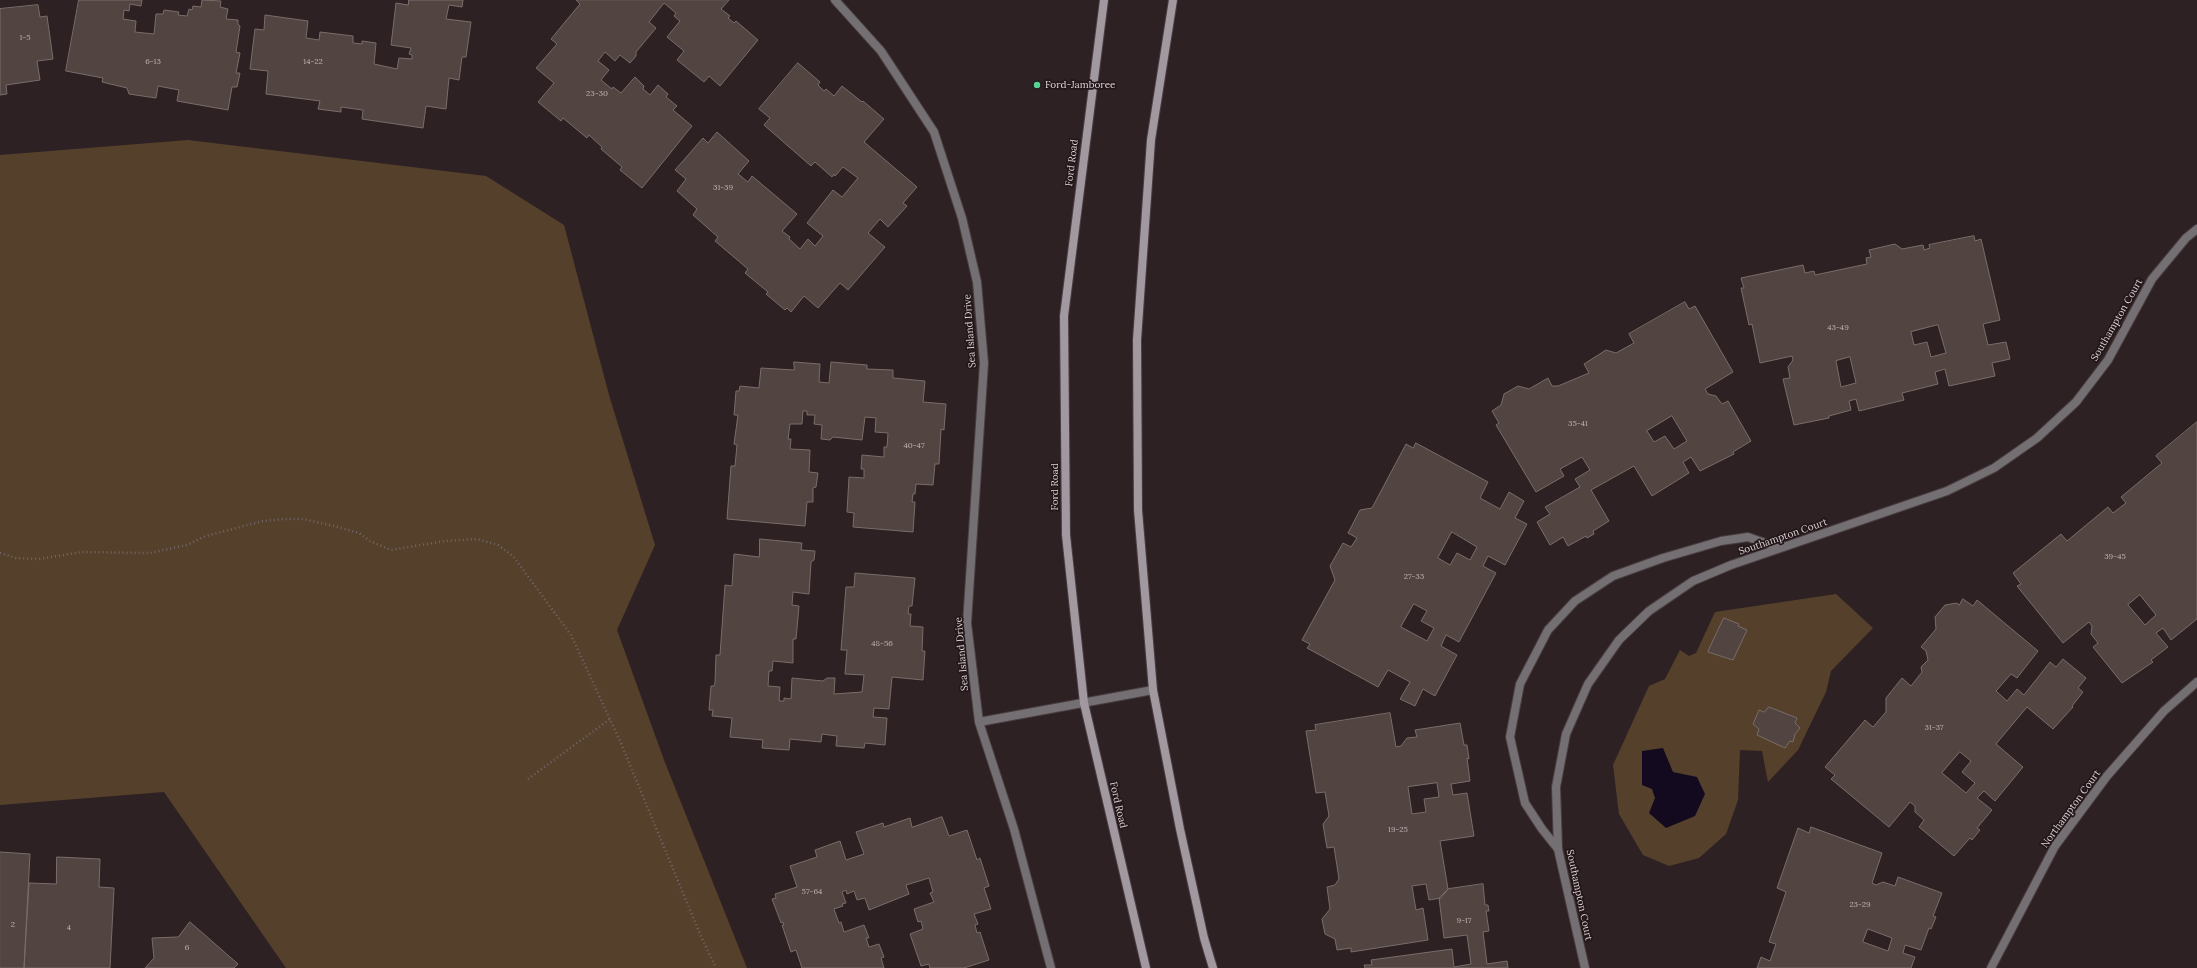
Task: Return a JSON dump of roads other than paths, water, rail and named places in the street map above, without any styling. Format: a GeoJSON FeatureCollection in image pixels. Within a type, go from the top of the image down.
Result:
{"type":"FeatureCollection","features":[{"type":"Feature","properties":{"kind":"main road","name":"Ford Road"},"geometry":{"type":"LineString","coordinates":[[1104,0],[1064,316],[1066,535],[1084,703],[1146,968]]}},
{"type":"Feature","properties":{"kind":"main road"},"geometry":{"type":"LineString","coordinates":[[1173,0],[1151,140],[1137,340],[1138,510],[1153,690],[1180,829],[1204,938],[1213,968]]}},
{"type":"Feature","properties":{"kind":"street","name":"Sea Island Drive"},"geometry":{"type":"LineString","coordinates":[[835,0],[881,51],[934,132],[962,218],[977,282],[984,363],[967,623],[978,722],[1014,829],[1051,968]]}},
{"type":"Feature","properties":{"kind":"street","name":"Southampton Court"},"geometry":{"type":"LineString","coordinates":[[1585,968],[1558,849],[1556,787],[1566,734],[1588,684],[1619,640],[1649,611],[1693,581],[1779,548],[1947,491],[1994,468],[2038,438],[2076,402],[2108,360],[2152,279],[2186,238],[2197,229]]}},
{"type":"Feature","properties":{"kind":"street"},"geometry":{"type":"LineString","coordinates":[[1558,849],[1542,829],[1525,803],[1510,737],[1520,684],[1548,630],[1575,601],[1613,576],[1663,558],[1721,540],[1748,538],[1779,548]]}},
{"type":"Feature","properties":{"kind":"street","name":"Northampton Court"},"geometry":{"type":"LineString","coordinates":[[1991,968],[2055,846],[2107,776],[2164,711],[2197,682]]}},
{"type":"Feature","properties":{"kind":"street"},"geometry":{"type":"LineString","coordinates":[[978,722],[1153,690]]}},
{"type":"Feature","properties":{"kind":"place","name":"Ford-Jamboree"},"geometry":{"type":"Point","coordinates":[1037,85]}}]}
